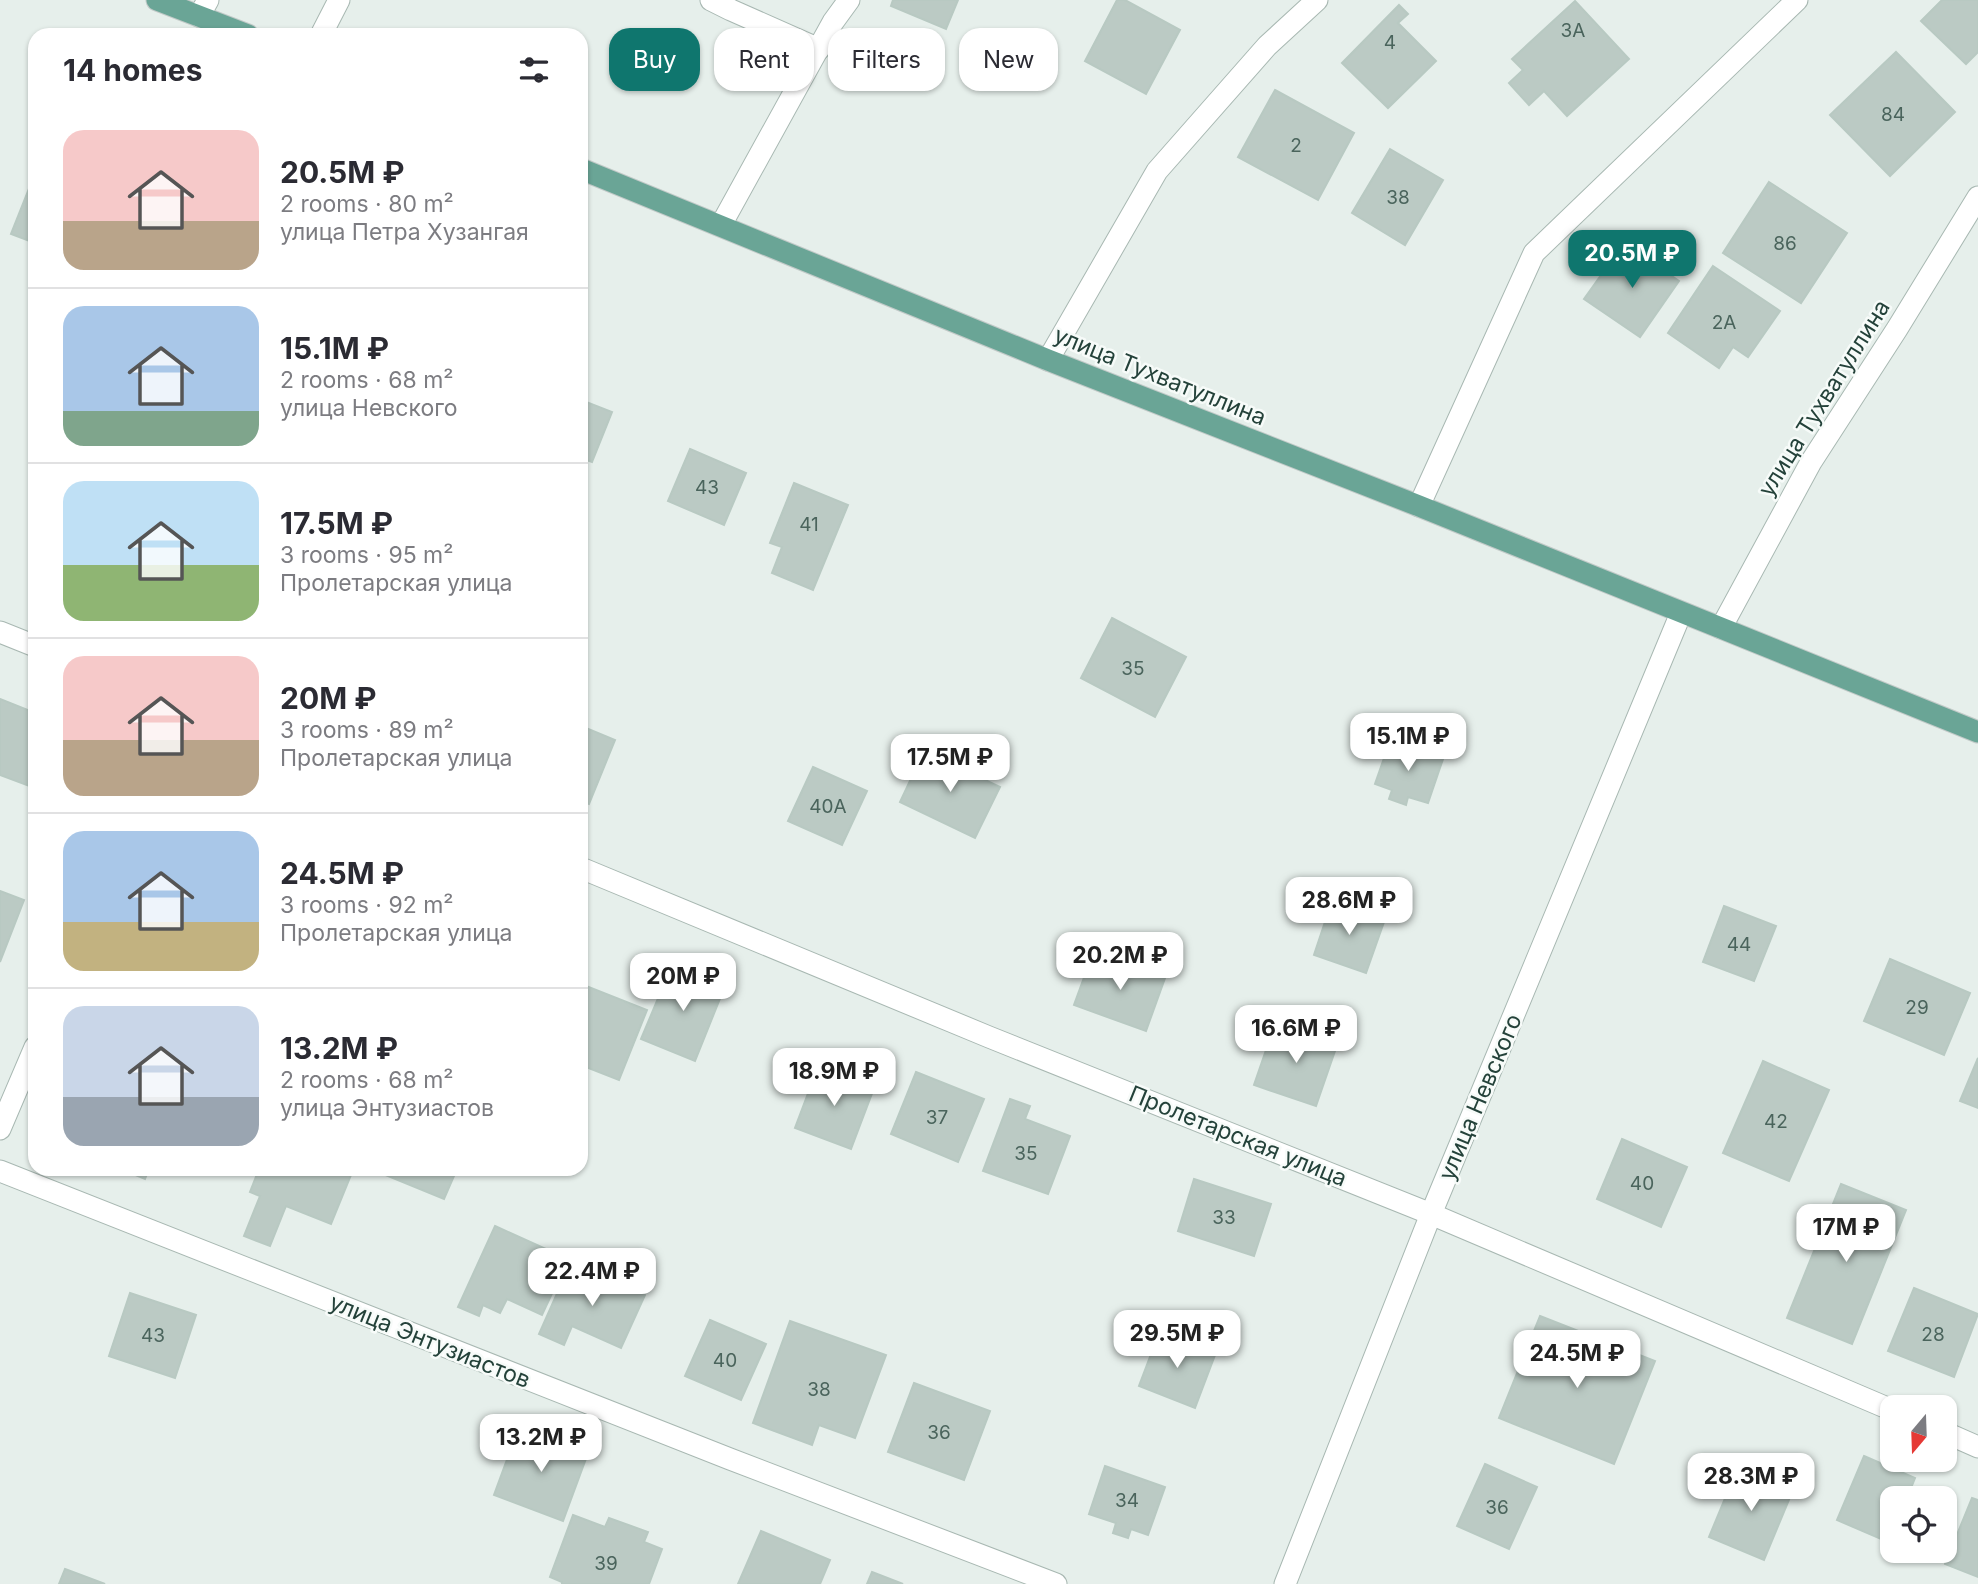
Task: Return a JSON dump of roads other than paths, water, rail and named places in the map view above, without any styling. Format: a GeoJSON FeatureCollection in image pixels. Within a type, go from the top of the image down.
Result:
{"type":"FeatureCollection","features":[{"type":"Feature","properties":{"kind":"main road"},"geometry":{"type":"LineString","coordinates":[[157,0],[204,8],[237,28]]}},
{"type":"Feature","properties":{"kind":"main road","name":"улица Тухватуллина"},"geometry":{"type":"LineString","coordinates":[[588,172],[1048,360],[1419,506],[1978,732]]}},
{"type":"Feature","properties":{"kind":"street"},"geometry":{"type":"LineString","coordinates":[[325,28],[339,0]]}},
{"type":"Feature","properties":{"kind":"street"},"geometry":{"type":"LineString","coordinates":[[711,0],[819,49]]}},
{"type":"Feature","properties":{"kind":"street"},"geometry":{"type":"LineString","coordinates":[[721,225],[834,22],[849,0]]}},
{"type":"Feature","properties":{"kind":"street"},"geometry":{"type":"LineString","coordinates":[[1048,360],[1157,171],[1267,46],[1317,0]]}},
{"type":"Feature","properties":{"kind":"street"},"geometry":{"type":"LineString","coordinates":[[1419,506],[1534,253],[1797,0]]}},
{"type":"Feature","properties":{"kind":"street","name":"улица Тухватуллина"},"geometry":{"type":"LineString","coordinates":[[1721,628],[1811,462],[1978,197]]}},
{"type":"Feature","properties":{"kind":"street","name":"улица Невского"},"geometry":{"type":"LineString","coordinates":[[1285,1584],[1431,1214],[1681,612]]}},
{"type":"Feature","properties":{"kind":"street"},"geometry":{"type":"LineString","coordinates":[[0,632],[28,643]]}},
{"type":"Feature","properties":{"kind":"street","name":"Пролетарская улица"},"geometry":{"type":"LineString","coordinates":[[588,871],[989,1037],[1431,1214],[1880,1405]]}},
{"type":"Feature","properties":{"kind":"street"},"geometry":{"type":"LineString","coordinates":[[0,1129],[28,1063]]}},
{"type":"Feature","properties":{"kind":"street","name":"улица Энтузиастов"},"geometry":{"type":"LineString","coordinates":[[0,1171],[730,1459],[1056,1584]]}},
{"type":"Feature","properties":{"kind":"street"},"geometry":{"type":"LineString","coordinates":[[1957,1438],[1978,1447]]}}]}
